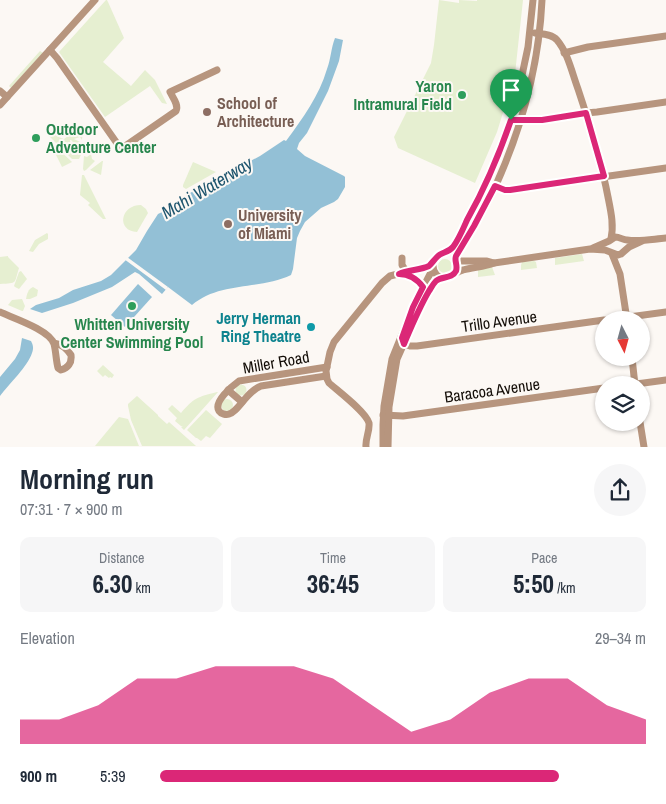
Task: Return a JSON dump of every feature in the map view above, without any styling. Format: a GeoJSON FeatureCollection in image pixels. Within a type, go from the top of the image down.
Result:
{"type":"FeatureCollection","features":[{"type":"Feature","properties":{"kind":"street"},"geometry":{"type":"LineString","coordinates":[[2,101],[95,0]]}},
{"type":"Feature","properties":{"kind":"street"},"geometry":{"type":"LineString","coordinates":[[403,341],[413,307],[433,268],[436,258],[453,247],[479,199],[500,152],[511,120],[521,80],[530,33],[533,0]]}},
{"type":"Feature","properties":{"kind":"street"},"geometry":{"type":"LineString","coordinates":[[455,260],[495,186],[510,153],[532,76],[542,0]]}},
{"type":"Feature","properties":{"kind":"street"},"geometry":{"type":"LineString","coordinates":[[530,33],[554,37],[564,52],[586,113],[604,176],[613,222],[626,244],[620,274]]}},
{"type":"Feature","properties":{"kind":"street"},"geometry":{"type":"LineString","coordinates":[[564,52],[666,36]]}},
{"type":"Feature","properties":{"kind":"street"},"geometry":{"type":"LineString","coordinates":[[50,50],[121,149],[176,111],[177,105],[170,92],[218,70]]}},
{"type":"Feature","properties":{"kind":"street"},"geometry":{"type":"LineString","coordinates":[[0,91],[2,101]]}},
{"type":"Feature","properties":{"kind":"street"},"geometry":{"type":"LineString","coordinates":[[511,120],[542,120],[666,102]]}},
{"type":"Feature","properties":{"kind":"street"},"geometry":{"type":"LineString","coordinates":[[495,186],[510,190],[666,168]]}},
{"type":"Feature","properties":{"kind":"street"},"geometry":{"type":"LineString","coordinates":[[613,222],[608,247],[620,274],[625,311]]}},
{"type":"Feature","properties":{"kind":"street"},"geometry":{"type":"LineString","coordinates":[[383,446],[391,365],[398,343],[403,341],[417,312],[436,282],[463,270],[494,263],[590,249],[615,237],[642,241],[666,238]]}},
{"type":"Feature","properties":{"kind":"street"},"geometry":{"type":"LineString","coordinates":[[590,249],[618,255],[642,241]]}},
{"type":"Feature","properties":{"kind":"street"},"geometry":{"type":"LineString","coordinates":[[462,246],[465,255],[477,261]]}},
{"type":"Feature","properties":{"kind":"street"},"geometry":{"type":"LineString","coordinates":[[444,254],[449,255],[455,260],[457,266],[454,273]]}},
{"type":"Feature","properties":{"kind":"street"},"geometry":{"type":"LineString","coordinates":[[402,258],[404,273],[418,280],[423,287]]}},
{"type":"Feature","properties":{"kind":"street"},"geometry":{"type":"LineString","coordinates":[[455,260],[486,260],[494,263]]}},
{"type":"Feature","properties":{"kind":"street"},"geometry":{"type":"LineString","coordinates":[[365,445],[369,427],[367,418],[329,383],[326,376],[332,346],[339,334],[390,276],[433,268]]}},
{"type":"Feature","properties":{"kind":"street"},"geometry":{"type":"LineString","coordinates":[[433,268],[438,276],[443,278]]}},
{"type":"Feature","properties":{"kind":"street"},"geometry":{"type":"LineString","coordinates":[[0,312],[41,331],[54,343]]}},
{"type":"Feature","properties":{"kind":"street","name":"Trillo Avenue"},"geometry":{"type":"LineString","coordinates":[[650,315],[666,312]]}},
{"type":"Feature","properties":{"kind":"street","name":"Trillo Avenue"},"geometry":{"type":"LineString","coordinates":[[403,341],[410,346],[417,346],[595,321]]}},
{"type":"Feature","properties":{"kind":"street","name":"Miller Road"},"geometry":{"type":"LineString","coordinates":[[326,376],[261,386],[252,390],[233,413],[228,415],[222,414],[218,410],[218,401],[239,381],[327,367]]}},
{"type":"Feature","properties":{"kind":"street"},"geometry":{"type":"LineString","coordinates":[[650,382],[666,380]]}},
{"type":"Feature","properties":{"kind":"street","name":"Baracoa Avenue"},"geometry":{"type":"LineString","coordinates":[[386,415],[403,416],[595,389]]}},
{"type":"Feature","properties":{"kind":"street"},"geometry":{"type":"LineString","coordinates":[[228,390],[242,402]]}},
{"type":"Feature","properties":{"kind":"street"},"geometry":{"type":"LineString","coordinates":[[386,415],[388,446]]}},
{"type":"Feature","properties":{"kind":"street"},"geometry":{"type":"LineString","coordinates":[[642,431],[644,446]]}},
{"type":"Feature","properties":{"kind":"green space"},"geometry":{"type":"Polygon","coordinates":[[[106,0],[124,38],[103,62],[131,86],[145,70],[155,80],[167,104],[162,103],[150,86],[105,117],[59,52],[106,0]]]}},
{"type":"Feature","properties":{"kind":"green space","name":"Yaron Intramural Field"},"geometry":{"type":"Polygon","coordinates":[[[439,0],[459,3],[459,0],[523,0],[515,74],[497,132],[475,183],[398,148],[394,137],[431,63],[439,0]]]}},
{"type":"Feature","properties":{"kind":"green space"},"geometry":{"type":"Polygon","coordinates":[[[40,51],[43,53],[11,88],[9,86],[40,51]]]}},
{"type":"Feature","properties":{"kind":"green space"},"geometry":{"type":"Polygon","coordinates":[[[47,129],[64,139],[76,130],[83,130],[82,140],[80,137],[74,139],[82,143],[82,146],[78,147],[70,140],[72,155],[81,152],[79,159],[72,159],[47,134],[45,131],[47,129]]]}},
{"type":"Feature","properties":{"kind":"green space"},"geometry":{"type":"Polygon","coordinates":[[[54,147],[72,162],[62,167],[53,149],[54,147]]]}},
{"type":"Feature","properties":{"kind":"green space"},"geometry":{"type":"Polygon","coordinates":[[[91,154],[92,159],[95,161],[84,171],[84,156],[87,157],[91,154]]]}},
{"type":"Feature","properties":{"kind":"green space"},"geometry":{"type":"Polygon","coordinates":[[[102,161],[101,175],[90,170],[102,161]]]}},
{"type":"Feature","properties":{"kind":"green space"},"geometry":{"type":"Polygon","coordinates":[[[193,162],[216,172],[186,189],[183,185],[193,162]]]}},
{"type":"Feature","properties":{"kind":"green space"},"geometry":{"type":"Polygon","coordinates":[[[82,175],[84,175],[106,219],[103,219],[88,205],[90,203],[80,195],[82,175]]]}},
{"type":"Feature","properties":{"kind":"green space"},"geometry":{"type":"Polygon","coordinates":[[[141,205],[148,213],[137,232],[130,231],[124,223],[125,213],[134,206],[141,205]]]}},
{"type":"Feature","properties":{"kind":"green space"},"geometry":{"type":"Polygon","coordinates":[[[47,233],[48,239],[39,244],[33,252],[29,251],[35,240],[47,233]]]}},
{"type":"Feature","properties":{"kind":"green space"},"geometry":{"type":"Polygon","coordinates":[[[582,254],[584,261],[555,265],[555,258],[582,254]]]}},
{"type":"Feature","properties":{"kind":"green space"},"geometry":{"type":"Polygon","coordinates":[[[8,256],[19,268],[13,283],[0,284],[0,257],[8,256]]]}},
{"type":"Feature","properties":{"kind":"green space"},"geometry":{"type":"Polygon","coordinates":[[[442,259],[448,259],[452,266],[448,273],[442,273],[438,269],[438,263],[442,259]]]}},
{"type":"Feature","properties":{"kind":"green space"},"geometry":{"type":"Polygon","coordinates":[[[534,261],[537,268],[521,270],[522,262],[534,261]]]}},
{"type":"Feature","properties":{"kind":"green space"},"geometry":{"type":"Polygon","coordinates":[[[492,267],[495,275],[478,277],[478,270],[492,267]]]}},
{"type":"Feature","properties":{"kind":"green space"},"geometry":{"type":"Polygon","coordinates":[[[21,271],[27,279],[19,289],[14,286],[21,271]]]}},
{"type":"Feature","properties":{"kind":"green space"},"geometry":{"type":"Polygon","coordinates":[[[33,287],[38,290],[37,296],[26,299],[29,290],[33,287]]]}},
{"type":"Feature","properties":{"kind":"green space"},"geometry":{"type":"Polygon","coordinates":[[[22,299],[25,306],[23,311],[8,305],[12,300],[22,299]]]}},
{"type":"Feature","properties":{"kind":"green space"},"geometry":{"type":"Polygon","coordinates":[[[103,365],[114,375],[112,378],[105,375],[103,377],[97,371],[103,365]]]}},
{"type":"Feature","properties":{"kind":"green space"},"geometry":{"type":"Polygon","coordinates":[[[241,384],[247,390],[241,396],[235,390],[241,384]]]}},
{"type":"Feature","properties":{"kind":"green space"},"geometry":{"type":"Polygon","coordinates":[[[218,392],[184,430],[181,427],[183,426],[175,421],[177,418],[168,409],[172,405],[181,413],[196,399],[218,392]]]}},
{"type":"Feature","properties":{"kind":"green space"},"geometry":{"type":"Polygon","coordinates":[[[137,396],[167,424],[169,422],[196,446],[142,446],[131,420],[128,406],[137,396]]]}},
{"type":"Feature","properties":{"kind":"green space"},"geometry":{"type":"Polygon","coordinates":[[[227,399],[233,405],[227,411],[221,405],[227,399]]]}},
{"type":"Feature","properties":{"kind":"green space"},"geometry":{"type":"Polygon","coordinates":[[[206,410],[222,424],[210,438],[206,436],[201,441],[187,430],[206,410]]]}},
{"type":"Feature","properties":{"kind":"green space"},"geometry":{"type":"Polygon","coordinates":[[[119,417],[128,419],[139,446],[95,446],[119,417]]]}},
{"type":"Feature","properties":{"kind":"water","name":"Mahi Waterway"},"geometry":{"type":"Polygon","coordinates":[[[335,38],[343,40],[339,61],[328,91],[297,149],[305,156],[344,176],[345,187],[338,199],[321,208],[305,222],[297,238],[291,275],[266,283],[215,292],[203,297],[192,305],[168,287],[162,294],[135,272],[112,287],[73,303],[42,313],[30,309],[36,305],[59,298],[73,290],[101,281],[111,275],[136,250],[158,214],[181,203],[188,194],[260,156],[284,140],[286,141],[320,88],[335,38]]]}},
{"type":"Feature","properties":{"kind":"water","name":"Whitten University Center Swimming Pool"},"geometry":{"type":"Polygon","coordinates":[[[138,284],[152,297],[125,327],[111,315],[138,284]]]}},
{"type":"Feature","properties":{"kind":"water"},"geometry":{"type":"Polygon","coordinates":[[[22,338],[31,341],[32,353],[22,369],[0,396],[0,377],[15,359],[20,350],[22,338]]]}},
{"type":"Feature","properties":{"kind":"pier"},"geometry":{"type":"Polygon","coordinates":[[[127,257],[168,287],[166,290],[124,259],[127,257]]]}},
{"type":"Feature","properties":{"kind":"place","name":"Yaron Intramural Field"},"geometry":{"type":"Point","coordinates":[462,95]}},
{"type":"Feature","properties":{"kind":"place","name":"School of Architecture"},"geometry":{"type":"Point","coordinates":[207,112]}},
{"type":"Feature","properties":{"kind":"place","name":"Outdoor Adventure Center"},"geometry":{"type":"Point","coordinates":[36,138]}},
{"type":"Feature","properties":{"kind":"place","name":"University of Miami"},"geometry":{"type":"Point","coordinates":[228,224]}},
{"type":"Feature","properties":{"kind":"place","name":"Whitten University Center Swimming Pool"},"geometry":{"type":"Point","coordinates":[132,306]}},
{"type":"Feature","properties":{"kind":"place","name":"Jerry Herman Ring Theatre"},"geometry":{"type":"Point","coordinates":[311,327]}},
{"type":"Feature","properties":{"kind":"route"},"geometry":{"type":"LineString","coordinates":[[586,113],[604,176],[510,190],[495,186],[456,256],[456,270],[451,276],[437,280],[434,284],[417,312],[404,344],[402,338],[413,307],[423,287],[418,280],[406,274],[399,274],[428,266],[436,258],[453,247],[479,199],[500,152],[511,120],[542,120],[586,113]]}}]}
